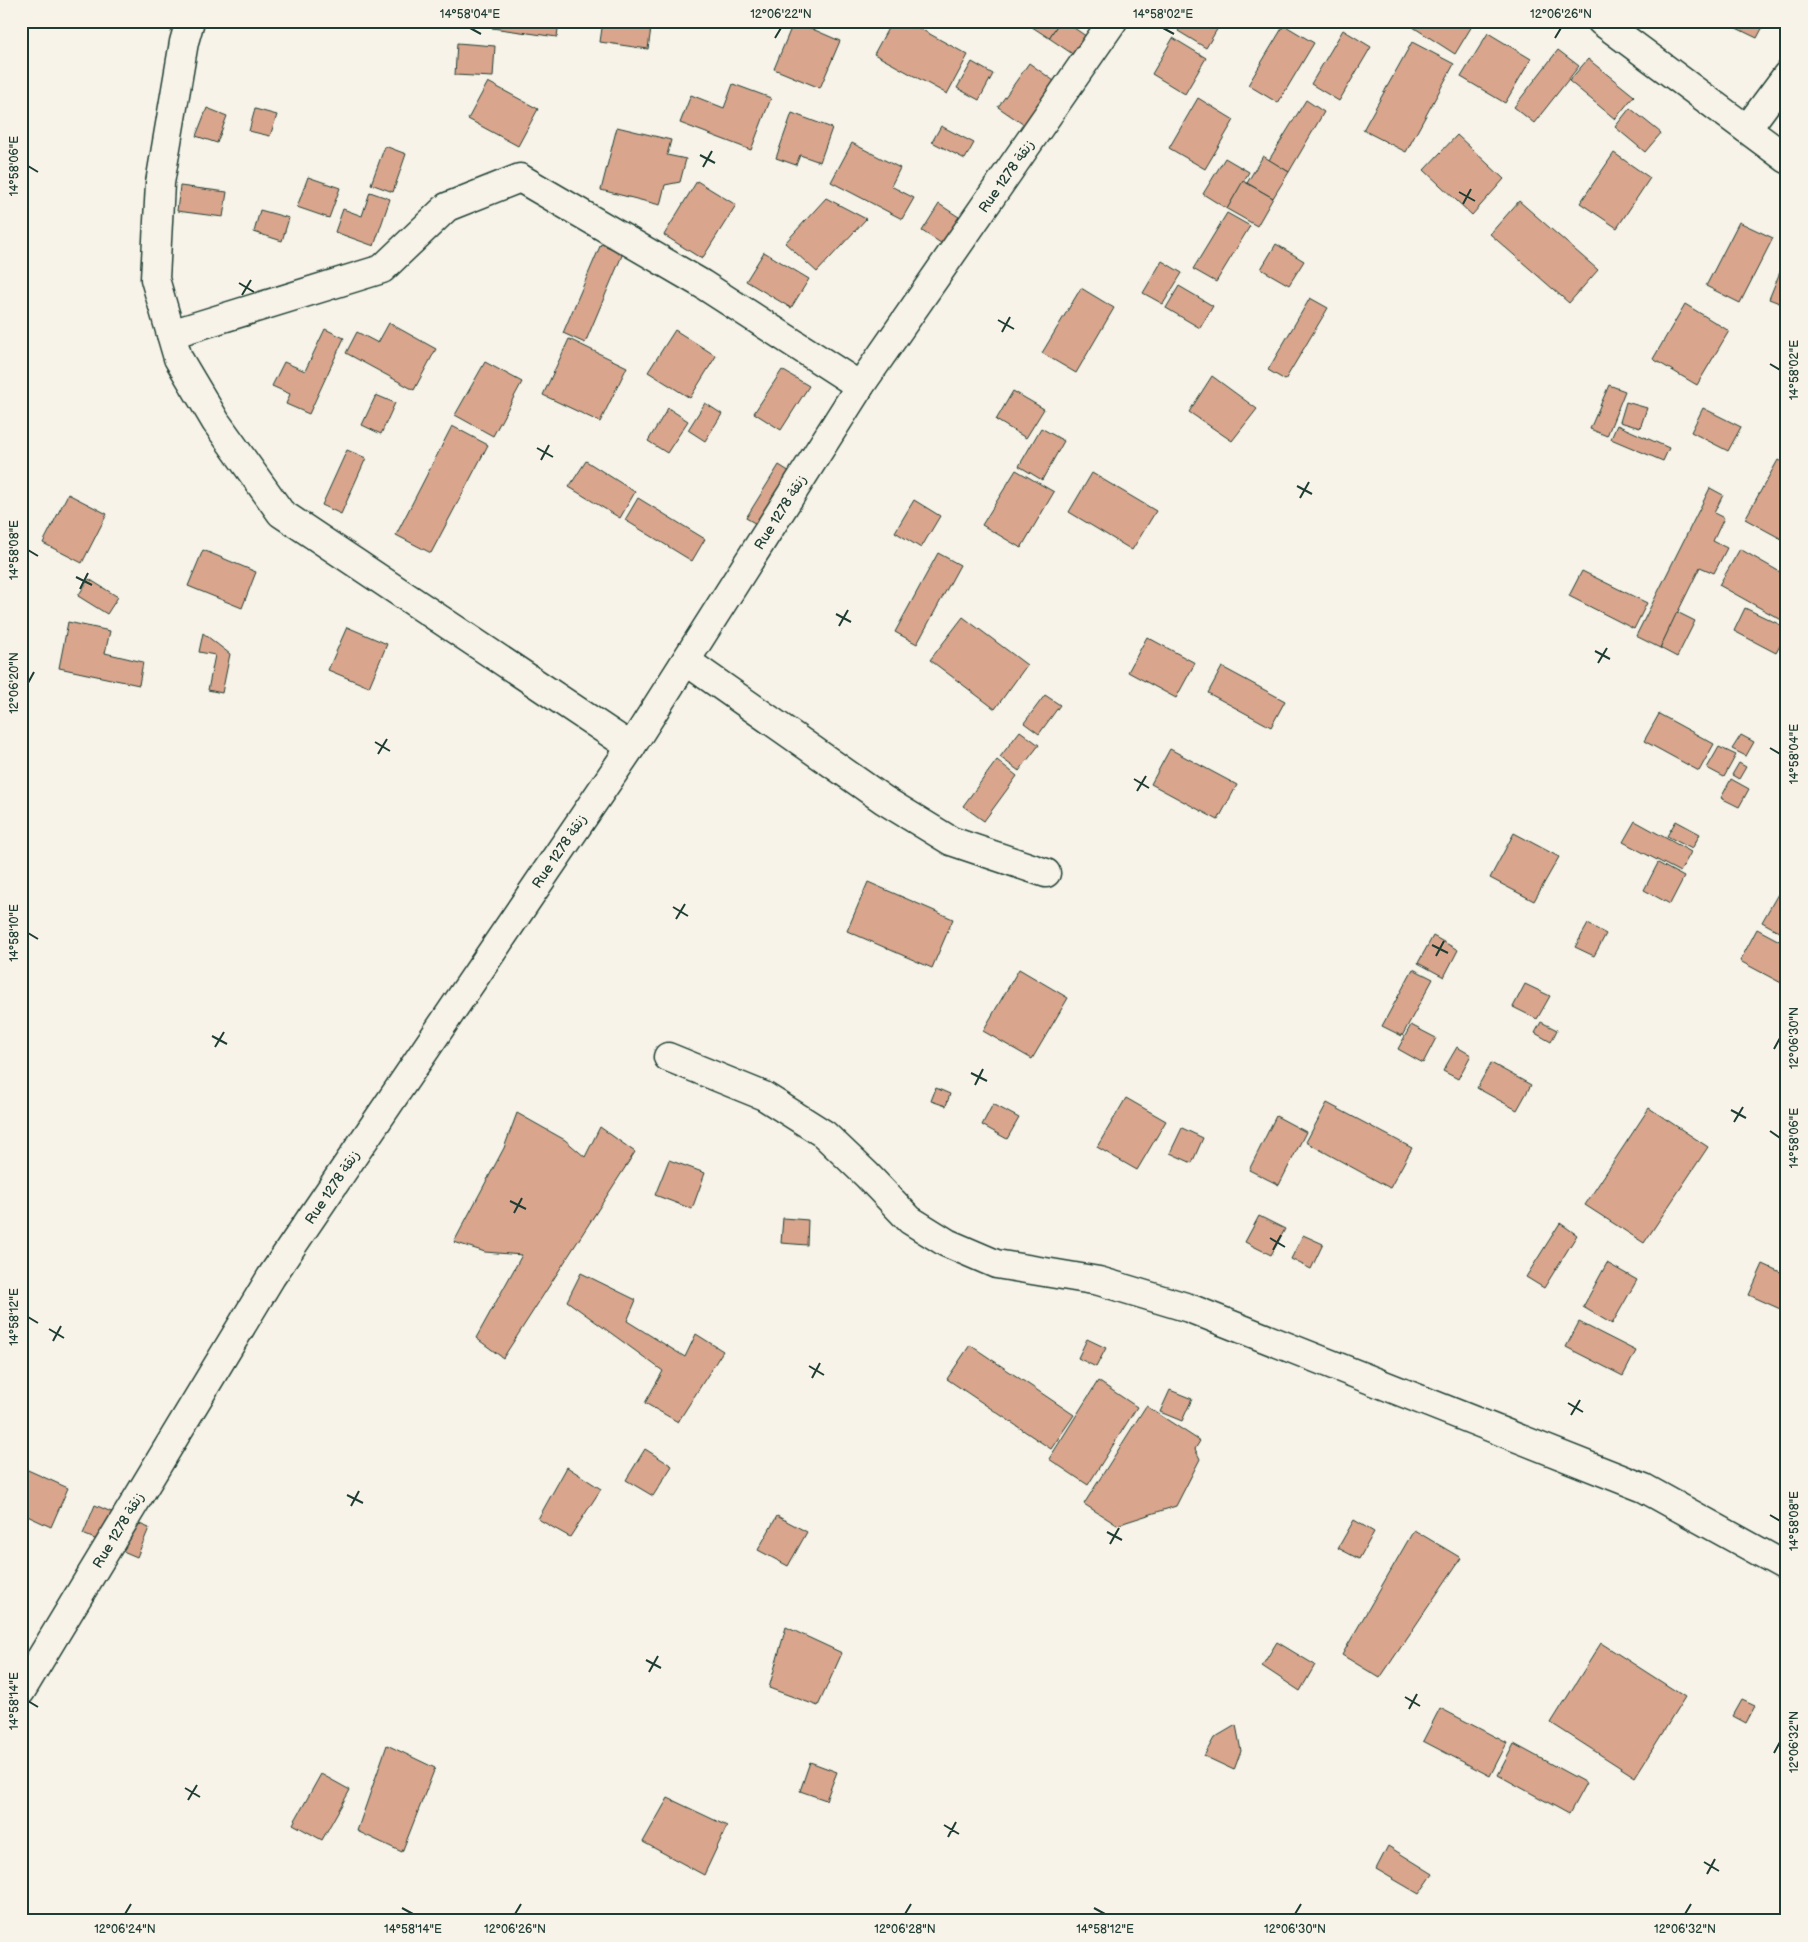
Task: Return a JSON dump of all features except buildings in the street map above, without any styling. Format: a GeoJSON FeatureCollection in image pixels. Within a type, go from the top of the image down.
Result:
{"type":"FeatureCollection","features":[{"type":"Feature","properties":{"kind":"street"},"geometry":{"type":"LineString","coordinates":[[190,21],[184,42],[160,183],[155,279],[178,358],[216,422],[281,513],[630,746]]}},
{"type":"Feature","properties":{"kind":"street","name":"Rue 1278 زنقة"},"geometry":{"type":"LineString","coordinates":[[21,1691],[271,1277],[630,746],[860,386],[1113,21]]}},
{"type":"Feature","properties":{"kind":"street"},"geometry":{"type":"LineString","coordinates":[[1601,21],[1787,159]]}},
{"type":"Feature","properties":{"kind":"street"},"geometry":{"type":"LineString","coordinates":[[1747,130],[1787,75]]}},
{"type":"Feature","properties":{"kind":"street"},"geometry":{"type":"LineString","coordinates":[[171,334],[382,269],[446,207],[520,178],[702,284],[860,386]]}},
{"type":"Feature","properties":{"kind":"street"},"geometry":{"type":"LineString","coordinates":[[686,661],[884,800],[951,841],[1046,873]]}},
{"type":"Feature","properties":{"kind":"street"},"geometry":{"type":"LineString","coordinates":[[668,1057],[764,1096],[824,1134],[910,1220],[947,1243],[996,1264],[1099,1281],[1189,1308],[1644,1488],[1787,1567]]}}]}
